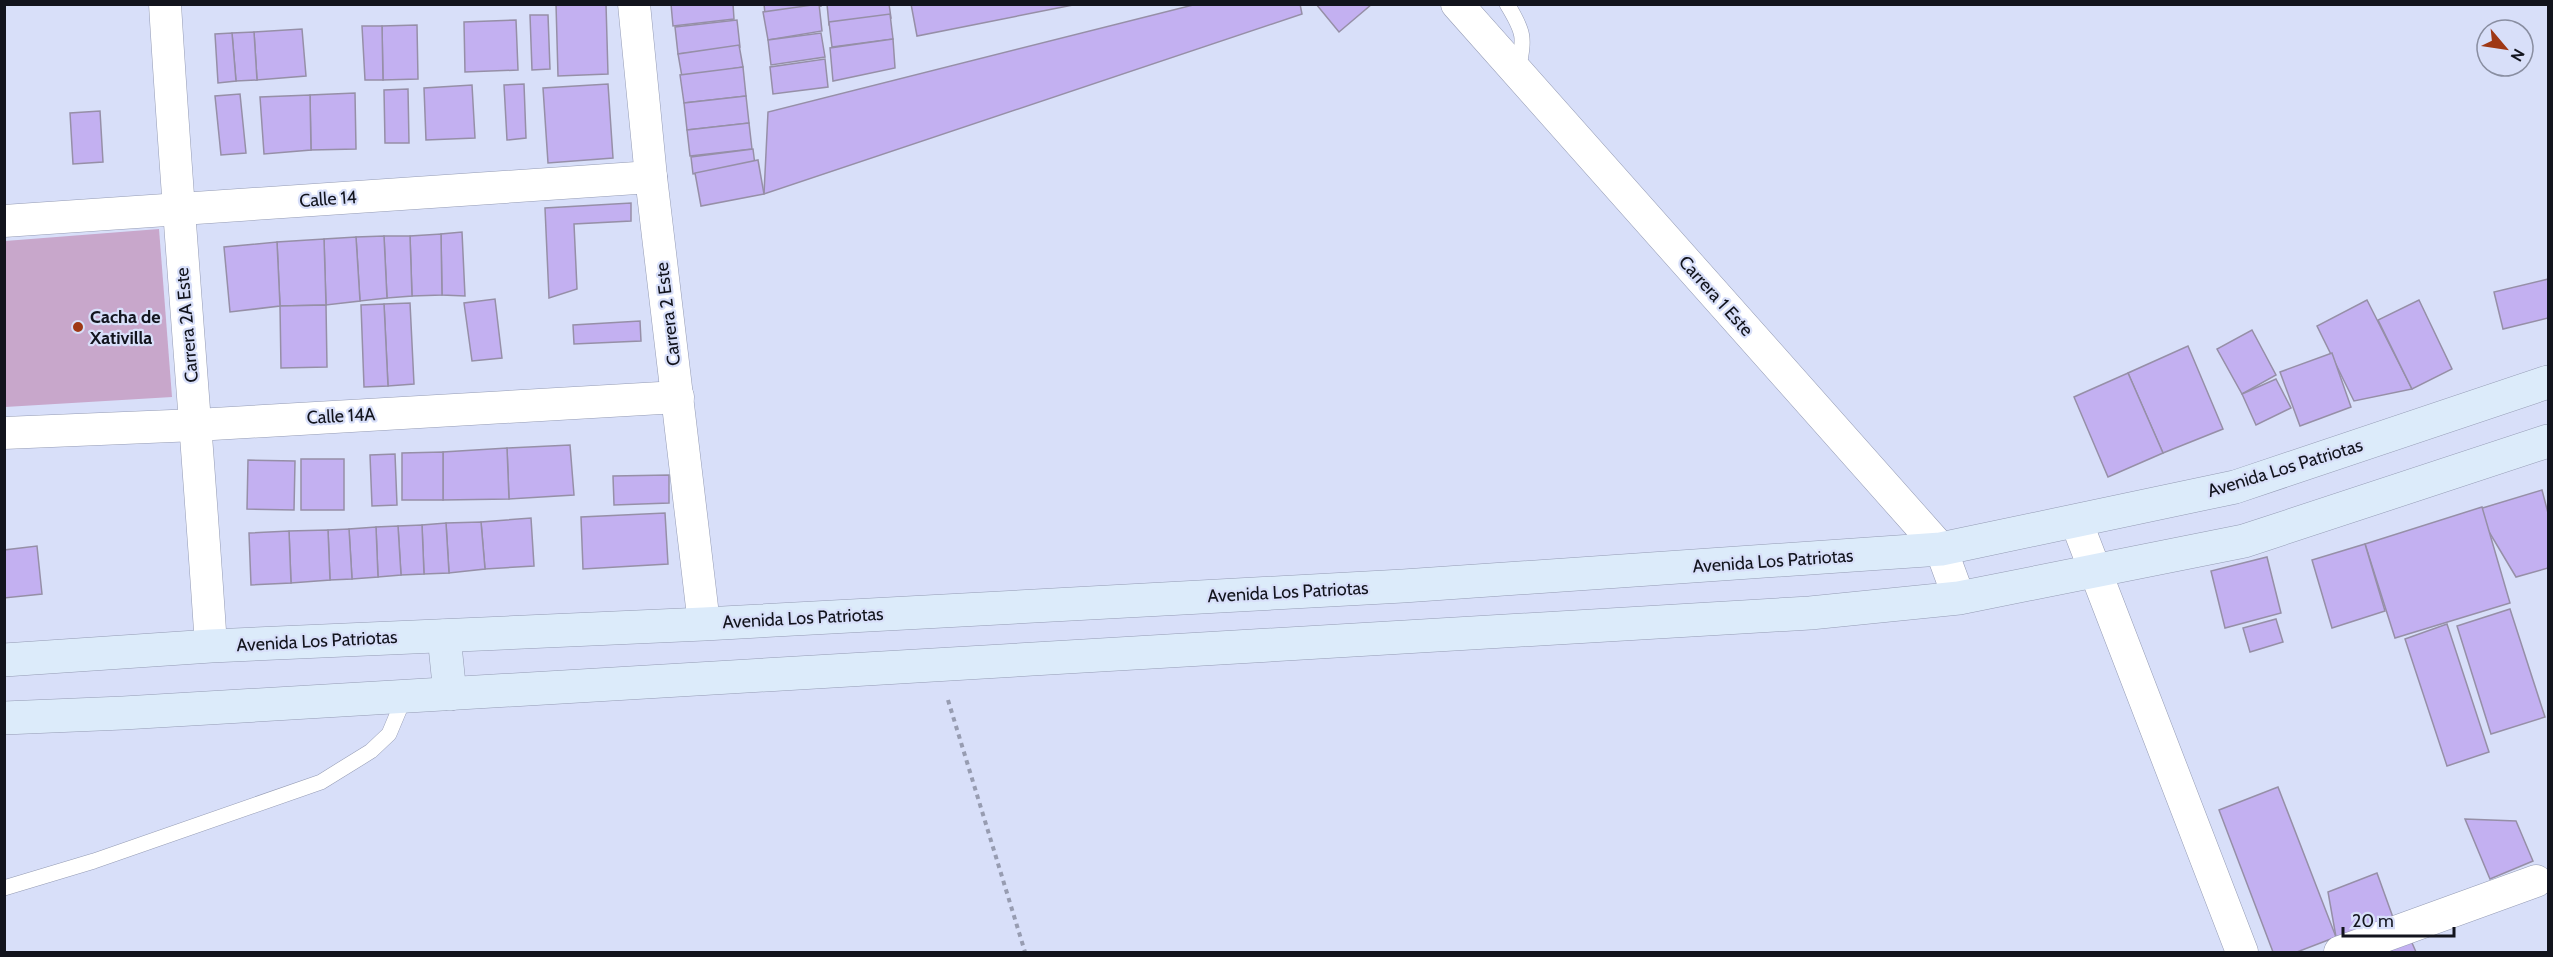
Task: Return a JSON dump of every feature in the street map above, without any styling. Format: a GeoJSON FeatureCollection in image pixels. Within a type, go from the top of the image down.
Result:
{"type":"FeatureCollection","features":[{"type":"Feature","properties":{"kind":"main road","name":"Avenida Los Patriotas"},"geometry":{"type":"LineString","coordinates":[[4,660],[211,646],[704,624],[1402,586],[1941,549],[2235,487],[2548,382]]}},
{"type":"Feature","properties":{"kind":"main road"},"geometry":{"type":"LineString","coordinates":[[4,718],[1810,613],[1959,598],[2244,541],[2548,441]]}},
{"type":"Feature","properties":{"kind":"main road"},"geometry":{"type":"LineString","coordinates":[[444,636],[450,693]]}},
{"type":"Feature","properties":{"kind":"street","name":"Carrera 2A Este"},"geometry":{"type":"LineString","coordinates":[[165,4],[211,646]]}},
{"type":"Feature","properties":{"kind":"street","name":"Carrera 2 Este"},"geometry":{"type":"LineString","coordinates":[[634,4],[651,177],[704,624]]}},
{"type":"Feature","properties":{"kind":"street","name":"Carrera 1 Este"},"geometry":{"type":"LineString","coordinates":[[1457,4],[1941,549],[1959,598]]}},
{"type":"Feature","properties":{"kind":"street","name":"Calle 14"},"geometry":{"type":"LineString","coordinates":[[4,221],[651,177]]}},
{"type":"Feature","properties":{"kind":"street","name":"Calle 14A"},"geometry":{"type":"LineString","coordinates":[[4,433],[196,425],[678,396]]}},
{"type":"Feature","properties":{"kind":"street"},"geometry":{"type":"LineString","coordinates":[[2076,520],[2242,952]]}},
{"type":"Feature","properties":{"kind":"street"},"geometry":{"type":"LineString","coordinates":[[2340,952],[2536,881]]}},
{"type":"Feature","properties":{"kind":"lane"},"geometry":{"type":"LineString","coordinates":[[1507,4],[1518,22],[1524,39],[1518,73]]}},
{"type":"Feature","properties":{"kind":"lane"},"geometry":{"type":"LineString","coordinates":[[4,888],[94,861],[321,782],[371,751],[389,734],[405,696]]}},
{"type":"Feature","properties":{"kind":"path"},"geometry":{"type":"LineString","coordinates":[[937,664],[1025,952]]}},
{"type":"Feature","properties":{"kind":"shaded area"},"geometry":{"type":"Polygon","coordinates":[[[159,229],[172,397],[5,407],[5,241],[159,229]]]}},
{"type":"Feature","properties":{"kind":"building"},"geometry":{"type":"Polygon","coordinates":[[[556,4],[606,4],[608,74],[558,76],[556,4]]]}},
{"type":"Feature","properties":{"kind":"building"},"geometry":{"type":"Polygon","coordinates":[[[671,4],[733,4],[734,19],[673,26],[671,4]]]}},
{"type":"Feature","properties":{"kind":"building"},"geometry":{"type":"Polygon","coordinates":[[[764,4],[821,4],[821,6],[765,14],[764,4]]]}},
{"type":"Feature","properties":{"kind":"building"},"geometry":{"type":"Polygon","coordinates":[[[819,4],[822,31],[768,40],[763,12],[819,4]]]}},
{"type":"Feature","properties":{"kind":"building"},"geometry":{"type":"Polygon","coordinates":[[[827,4],[889,4],[891,18],[829,25],[827,4]]]}},
{"type":"Feature","properties":{"kind":"building"},"geometry":{"type":"Polygon","coordinates":[[[911,4],[1078,4],[917,36],[911,4]]]}},
{"type":"Feature","properties":{"kind":"building"},"geometry":{"type":"Polygon","coordinates":[[[1197,4],[1300,4],[1302,14],[764,194],[768,112],[1197,4]]]}},
{"type":"Feature","properties":{"kind":"building"},"geometry":{"type":"Polygon","coordinates":[[[1316,4],[1372,4],[1339,32],[1316,4]]]}},
{"type":"Feature","properties":{"kind":"building"},"geometry":{"type":"Polygon","coordinates":[[[890,14],[893,39],[832,47],[829,22],[890,14]]]}},
{"type":"Feature","properties":{"kind":"building"},"geometry":{"type":"Polygon","coordinates":[[[530,15],[548,15],[550,69],[532,70],[530,15]]]}},
{"type":"Feature","properties":{"kind":"building"},"geometry":{"type":"Polygon","coordinates":[[[516,20],[518,70],[465,72],[464,22],[516,20]]]}},
{"type":"Feature","properties":{"kind":"building"},"geometry":{"type":"Polygon","coordinates":[[[737,20],[740,47],[678,54],[675,27],[737,20]]]}},
{"type":"Feature","properties":{"kind":"building"},"geometry":{"type":"Polygon","coordinates":[[[417,25],[418,79],[383,80],[382,26],[417,25]]]}},
{"type":"Feature","properties":{"kind":"building"},"geometry":{"type":"Polygon","coordinates":[[[362,26],[382,26],[383,80],[365,80],[362,26]]]}},
{"type":"Feature","properties":{"kind":"building"},"geometry":{"type":"Polygon","coordinates":[[[302,29],[306,76],[257,80],[254,32],[302,29]]]}},
{"type":"Feature","properties":{"kind":"building"},"geometry":{"type":"Polygon","coordinates":[[[254,32],[257,80],[236,81],[232,33],[254,32]]]}},
{"type":"Feature","properties":{"kind":"building"},"geometry":{"type":"Polygon","coordinates":[[[232,33],[236,81],[218,83],[215,34],[232,33]]]}},
{"type":"Feature","properties":{"kind":"building"},"geometry":{"type":"Polygon","coordinates":[[[821,33],[825,57],[771,65],[768,40],[821,33]]]}},
{"type":"Feature","properties":{"kind":"building"},"geometry":{"type":"Polygon","coordinates":[[[893,39],[895,68],[833,81],[830,48],[893,39]]]}},
{"type":"Feature","properties":{"kind":"building"},"geometry":{"type":"Polygon","coordinates":[[[739,45],[743,67],[682,77],[678,54],[739,45]]]}},
{"type":"Feature","properties":{"kind":"building"},"geometry":{"type":"Polygon","coordinates":[[[825,59],[828,87],[773,94],[770,67],[825,59]]]}},
{"type":"Feature","properties":{"kind":"building"},"geometry":{"type":"Polygon","coordinates":[[[743,67],[746,96],[684,103],[680,75],[743,67]]]}},
{"type":"Feature","properties":{"kind":"building"},"geometry":{"type":"Polygon","coordinates":[[[524,84],[526,138],[507,140],[504,85],[524,84]]]}},
{"type":"Feature","properties":{"kind":"building"},"geometry":{"type":"Polygon","coordinates":[[[608,84],[613,158],[548,163],[543,88],[608,84]]]}},
{"type":"Feature","properties":{"kind":"building"},"geometry":{"type":"Polygon","coordinates":[[[472,85],[475,138],[426,140],[424,88],[472,85]]]}},
{"type":"Feature","properties":{"kind":"building"},"geometry":{"type":"Polygon","coordinates":[[[408,89],[409,143],[385,143],[384,90],[408,89]]]}},
{"type":"Feature","properties":{"kind":"building"},"geometry":{"type":"Polygon","coordinates":[[[355,93],[356,149],[311,150],[310,95],[355,93]]]}},
{"type":"Feature","properties":{"kind":"building"},"geometry":{"type":"Polygon","coordinates":[[[240,94],[246,153],[221,155],[215,96],[240,94]]]}},
{"type":"Feature","properties":{"kind":"building"},"geometry":{"type":"Polygon","coordinates":[[[310,95],[311,150],[264,154],[260,97],[310,95]]]}},
{"type":"Feature","properties":{"kind":"building"},"geometry":{"type":"Polygon","coordinates":[[[746,96],[749,123],[687,130],[684,103],[746,96]]]}},
{"type":"Feature","properties":{"kind":"building"},"geometry":{"type":"Polygon","coordinates":[[[100,111],[103,162],[73,164],[70,113],[100,111]]]}},
{"type":"Feature","properties":{"kind":"building"},"geometry":{"type":"Polygon","coordinates":[[[749,123],[752,149],[690,156],[687,130],[749,123]]]}},
{"type":"Feature","properties":{"kind":"building"},"geometry":{"type":"Polygon","coordinates":[[[753,149],[755,165],[693,174],[691,157],[753,149]]]}},
{"type":"Feature","properties":{"kind":"building"},"geometry":{"type":"Polygon","coordinates":[[[758,160],[764,194],[701,206],[695,173],[758,160]]]}},
{"type":"Feature","properties":{"kind":"building"},"geometry":{"type":"Polygon","coordinates":[[[631,203],[631,221],[574,224],[577,289],[549,298],[545,208],[631,203]]]}},
{"type":"Feature","properties":{"kind":"building"},"geometry":{"type":"Polygon","coordinates":[[[462,232],[465,296],[442,295],[441,234],[462,232]]]}},
{"type":"Feature","properties":{"kind":"building"},"geometry":{"type":"Polygon","coordinates":[[[441,234],[442,295],[412,296],[410,236],[441,234]]]}},
{"type":"Feature","properties":{"kind":"building"},"geometry":{"type":"Polygon","coordinates":[[[384,236],[410,236],[412,296],[387,298],[384,236]]]}},
{"type":"Feature","properties":{"kind":"building"},"geometry":{"type":"Polygon","coordinates":[[[384,236],[387,298],[360,301],[356,237],[384,236]]]}},
{"type":"Feature","properties":{"kind":"building"},"geometry":{"type":"Polygon","coordinates":[[[356,237],[360,301],[326,305],[324,239],[356,237]]]}},
{"type":"Feature","properties":{"kind":"building"},"geometry":{"type":"Polygon","coordinates":[[[324,239],[326,305],[280,306],[277,242],[324,239]]]}},
{"type":"Feature","properties":{"kind":"building"},"geometry":{"type":"Polygon","coordinates":[[[277,242],[280,306],[230,312],[224,247],[277,242]]]}},
{"type":"Feature","properties":{"kind":"building"},"geometry":{"type":"Polygon","coordinates":[[[2548,279],[2548,318],[2503,329],[2494,292],[2548,279]]]}},
{"type":"Feature","properties":{"kind":"building"},"geometry":{"type":"Polygon","coordinates":[[[495,299],[502,358],[472,361],[464,303],[495,299]]]}},
{"type":"Feature","properties":{"kind":"building"},"geometry":{"type":"Polygon","coordinates":[[[2367,300],[2412,389],[2354,401],[2317,326],[2367,300]]]}},
{"type":"Feature","properties":{"kind":"building"},"geometry":{"type":"Polygon","coordinates":[[[2419,300],[2452,369],[2412,389],[2378,320],[2419,300]]]}},
{"type":"Feature","properties":{"kind":"building"},"geometry":{"type":"Polygon","coordinates":[[[410,303],[414,384],[388,386],[384,304],[410,303]]]}},
{"type":"Feature","properties":{"kind":"building"},"geometry":{"type":"Polygon","coordinates":[[[384,304],[388,386],[364,387],[361,305],[384,304]]]}},
{"type":"Feature","properties":{"kind":"building"},"geometry":{"type":"Polygon","coordinates":[[[326,305],[327,367],[281,368],[280,306],[326,305]]]}},
{"type":"Feature","properties":{"kind":"building"},"geometry":{"type":"Polygon","coordinates":[[[640,321],[641,341],[574,344],[573,325],[640,321]]]}},
{"type":"Feature","properties":{"kind":"building"},"geometry":{"type":"Polygon","coordinates":[[[2252,330],[2276,375],[2242,394],[2217,349],[2252,330]]]}},
{"type":"Feature","properties":{"kind":"building"},"geometry":{"type":"Polygon","coordinates":[[[2188,346],[2223,429],[2163,453],[2128,373],[2188,346]]]}},
{"type":"Feature","properties":{"kind":"building"},"geometry":{"type":"Polygon","coordinates":[[[2332,353],[2351,407],[2300,426],[2280,372],[2332,353]]]}},
{"type":"Feature","properties":{"kind":"building"},"geometry":{"type":"Polygon","coordinates":[[[2128,373],[2163,453],[2108,477],[2074,397],[2128,373]]]}},
{"type":"Feature","properties":{"kind":"building"},"geometry":{"type":"Polygon","coordinates":[[[2276,379],[2291,408],[2256,425],[2242,394],[2276,379]]]}},
{"type":"Feature","properties":{"kind":"building"},"geometry":{"type":"Polygon","coordinates":[[[570,445],[574,495],[509,499],[507,448],[570,445]]]}},
{"type":"Feature","properties":{"kind":"building"},"geometry":{"type":"Polygon","coordinates":[[[507,448],[509,499],[443,500],[443,452],[507,448]]]}},
{"type":"Feature","properties":{"kind":"building"},"geometry":{"type":"Polygon","coordinates":[[[443,452],[443,500],[402,500],[402,453],[443,452]]]}},
{"type":"Feature","properties":{"kind":"building"},"geometry":{"type":"Polygon","coordinates":[[[395,454],[397,505],[372,506],[370,455],[395,454]]]}},
{"type":"Feature","properties":{"kind":"building"},"geometry":{"type":"Polygon","coordinates":[[[301,459],[344,459],[344,510],[301,510],[301,459]]]}},
{"type":"Feature","properties":{"kind":"building"},"geometry":{"type":"Polygon","coordinates":[[[248,460],[295,461],[294,510],[247,509],[248,460]]]}},
{"type":"Feature","properties":{"kind":"building"},"geometry":{"type":"Polygon","coordinates":[[[669,475],[669,503],[614,505],[613,476],[669,475]]]}},
{"type":"Feature","properties":{"kind":"building"},"geometry":{"type":"Polygon","coordinates":[[[2542,490],[2548,513],[2548,568],[2516,577],[2476,510],[2542,490]]]}},
{"type":"Feature","properties":{"kind":"building"},"geometry":{"type":"Polygon","coordinates":[[[2482,507],[2510,603],[2395,638],[2365,544],[2482,507]]]}},
{"type":"Feature","properties":{"kind":"building"},"geometry":{"type":"Polygon","coordinates":[[[665,513],[668,564],[583,569],[581,517],[665,513]]]}},
{"type":"Feature","properties":{"kind":"building"},"geometry":{"type":"Polygon","coordinates":[[[531,518],[534,566],[485,569],[481,522],[531,518]]]}},
{"type":"Feature","properties":{"kind":"building"},"geometry":{"type":"Polygon","coordinates":[[[481,522],[485,569],[449,573],[446,523],[481,522]]]}},
{"type":"Feature","properties":{"kind":"building"},"geometry":{"type":"Polygon","coordinates":[[[446,523],[449,573],[424,574],[422,525],[446,523]]]}},
{"type":"Feature","properties":{"kind":"building"},"geometry":{"type":"Polygon","coordinates":[[[422,525],[424,574],[401,575],[398,526],[422,525]]]}},
{"type":"Feature","properties":{"kind":"building"},"geometry":{"type":"Polygon","coordinates":[[[398,526],[401,575],[378,577],[376,527],[398,526]]]}},
{"type":"Feature","properties":{"kind":"building"},"geometry":{"type":"Polygon","coordinates":[[[376,527],[378,577],[352,579],[349,529],[376,527]]]}},
{"type":"Feature","properties":{"kind":"building"},"geometry":{"type":"Polygon","coordinates":[[[349,529],[352,579],[330,580],[328,530],[349,529]]]}},
{"type":"Feature","properties":{"kind":"building"},"geometry":{"type":"Polygon","coordinates":[[[328,530],[330,580],[291,583],[289,531],[328,530]]]}},
{"type":"Feature","properties":{"kind":"building"},"geometry":{"type":"Polygon","coordinates":[[[289,531],[291,583],[251,585],[249,533],[289,531]]]}},
{"type":"Feature","properties":{"kind":"building"},"geometry":{"type":"Polygon","coordinates":[[[2365,544],[2385,611],[2332,628],[2312,560],[2365,544]]]}},
{"type":"Feature","properties":{"kind":"building"},"geometry":{"type":"Polygon","coordinates":[[[37,546],[42,594],[4,598],[4,550],[37,546]]]}},
{"type":"Feature","properties":{"kind":"building"},"geometry":{"type":"Polygon","coordinates":[[[2267,557],[2281,613],[2225,628],[2211,571],[2267,557]]]}},
{"type":"Feature","properties":{"kind":"building"},"geometry":{"type":"Polygon","coordinates":[[[2510,609],[2545,717],[2491,734],[2457,626],[2510,609]]]}},
{"type":"Feature","properties":{"kind":"building"},"geometry":{"type":"Polygon","coordinates":[[[2276,619],[2283,642],[2250,652],[2243,628],[2276,619]]]}},
{"type":"Feature","properties":{"kind":"building"},"geometry":{"type":"Polygon","coordinates":[[[2447,624],[2489,752],[2447,766],[2405,639],[2447,624]]]}},
{"type":"Feature","properties":{"kind":"building"},"geometry":{"type":"Polygon","coordinates":[[[2278,787],[2336,937],[2297,952],[2273,952],[2219,810],[2278,787]]]}},
{"type":"Feature","properties":{"kind":"building"},"geometry":{"type":"Polygon","coordinates":[[[2465,819],[2516,821],[2533,861],[2490,879],[2465,819]]]}},
{"type":"Feature","properties":{"kind":"building"},"geometry":{"type":"Polygon","coordinates":[[[2377,873],[2395,923],[2336,937],[2328,892],[2377,873]]]}},
{"type":"Feature","properties":{"kind":"building"},"geometry":{"type":"Polygon","coordinates":[[[2409,936],[2416,952],[2392,952],[2389,945],[2409,936]]]}},
{"type":"Feature","properties":{"kind":"place","name":"Cacha de Xativilla"},"geometry":{"type":"Point","coordinates":[78,327]}}]}
